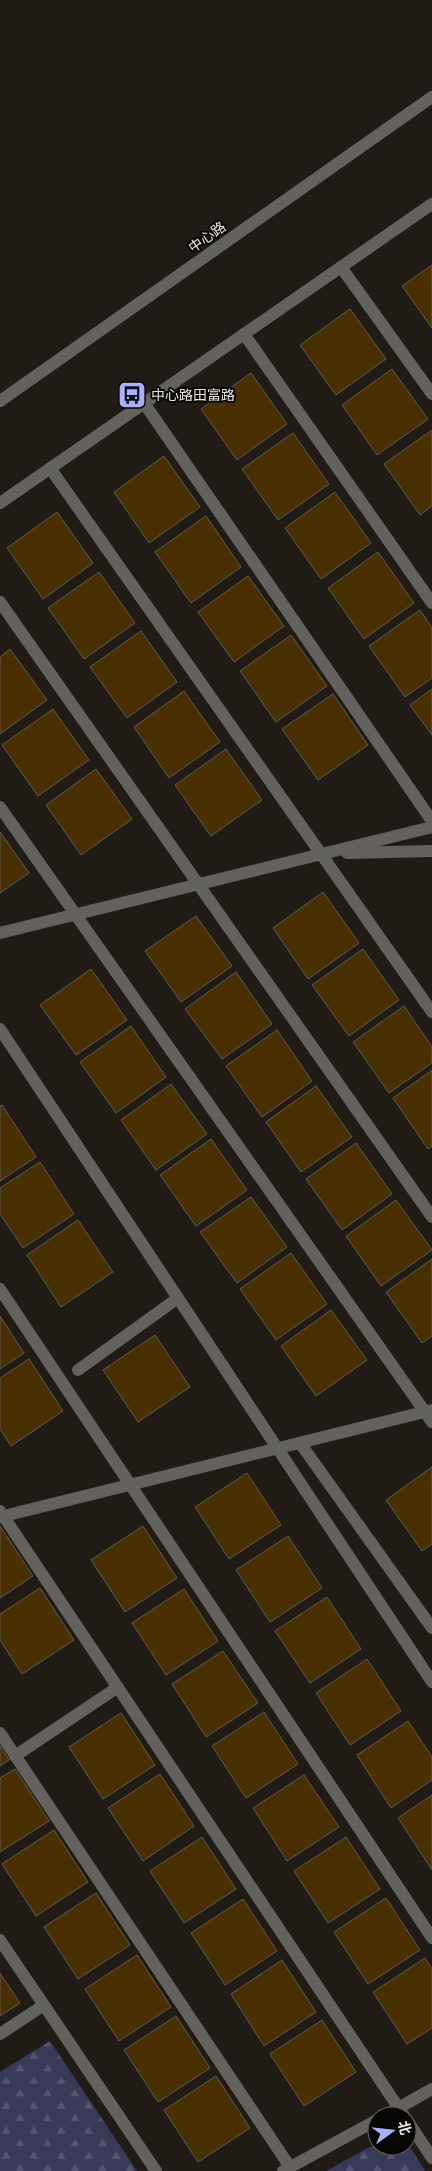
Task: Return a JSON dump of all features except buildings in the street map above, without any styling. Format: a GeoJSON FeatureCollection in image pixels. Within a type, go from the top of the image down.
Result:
{"type":"FeatureCollection","features":[{"type":"Feature","properties":{"kind":"street","name":"中心路"},"geometry":{"type":"LineString","coordinates":[[0,401],[432,97]]}},
{"type":"Feature","properties":{"kind":"street"},"geometry":{"type":"LineString","coordinates":[[0,503],[432,204]]}},
{"type":"Feature","properties":{"kind":"street"},"geometry":{"type":"LineString","coordinates":[[341,267],[432,394]]}},
{"type":"Feature","properties":{"kind":"street"},"geometry":{"type":"LineString","coordinates":[[244,334],[432,603]]}},
{"type":"Feature","properties":{"kind":"street"},"geometry":{"type":"LineString","coordinates":[[144,403],[432,821]]}},
{"type":"Feature","properties":{"kind":"street"},"geometry":{"type":"LineString","coordinates":[[50,468],[432,1012]]}},
{"type":"Feature","properties":{"kind":"street"},"geometry":{"type":"LineString","coordinates":[[0,602],[432,1217]]}},
{"type":"Feature","properties":{"kind":"street"},"geometry":{"type":"LineString","coordinates":[[0,807],[430,1414],[278,1448],[1,1515],[398,2106]]}},
{"type":"Feature","properties":{"kind":"street"},"geometry":{"type":"LineString","coordinates":[[0,933],[432,827]]}},
{"type":"Feature","properties":{"kind":"street"},"geometry":{"type":"LineString","coordinates":[[321,854],[432,851]]}},
{"type":"Feature","properties":{"kind":"street"},"geometry":{"type":"LineString","coordinates":[[0,1029],[432,1682]]}},
{"type":"Feature","properties":{"kind":"street"},"geometry":{"type":"LineString","coordinates":[[0,1290],[432,1938]]}},
{"type":"Feature","properties":{"kind":"street"},"geometry":{"type":"LineString","coordinates":[[78,1370],[178,1298]]}},
{"type":"Feature","properties":{"kind":"street"},"geometry":{"type":"LineString","coordinates":[[300,1443],[432,1628]]}},
{"type":"Feature","properties":{"kind":"street"},"geometry":{"type":"LineString","coordinates":[[15,1756],[118,1687]]}},
{"type":"Feature","properties":{"kind":"street"},"geometry":{"type":"LineString","coordinates":[[0,1733],[286,2169],[367,2125]]}},
{"type":"Feature","properties":{"kind":"street"},"geometry":{"type":"LineString","coordinates":[[0,1940],[156,2171]]}},
{"type":"Feature","properties":{"kind":"street"},"geometry":{"type":"LineString","coordinates":[[0,2034],[44,2005]]}},
{"type":"Feature","properties":{"kind":"street"},"geometry":{"type":"LineString","coordinates":[[410,2106],[432,2090]]}},
{"type":"Feature","properties":{"kind":"street"},"geometry":{"type":"LineString","coordinates":[[417,2135],[432,2158]]}},
{"type":"Feature","properties":{"kind":"green space"},"geometry":{"type":"Polygon","coordinates":[[[50,2041],[137,2171],[0,2171],[0,2072],[50,2041]]]}},
{"type":"Feature","properties":{"kind":"green space"},"geometry":{"type":"Polygon","coordinates":[[[367,2148],[367,2156],[416,2156],[425,2171],[326,2171],[367,2148]]]}},
{"type":"Feature","properties":{"kind":"place","name":"中心路田富路"},"geometry":{"type":"Point","coordinates":[132,395]}}]}
